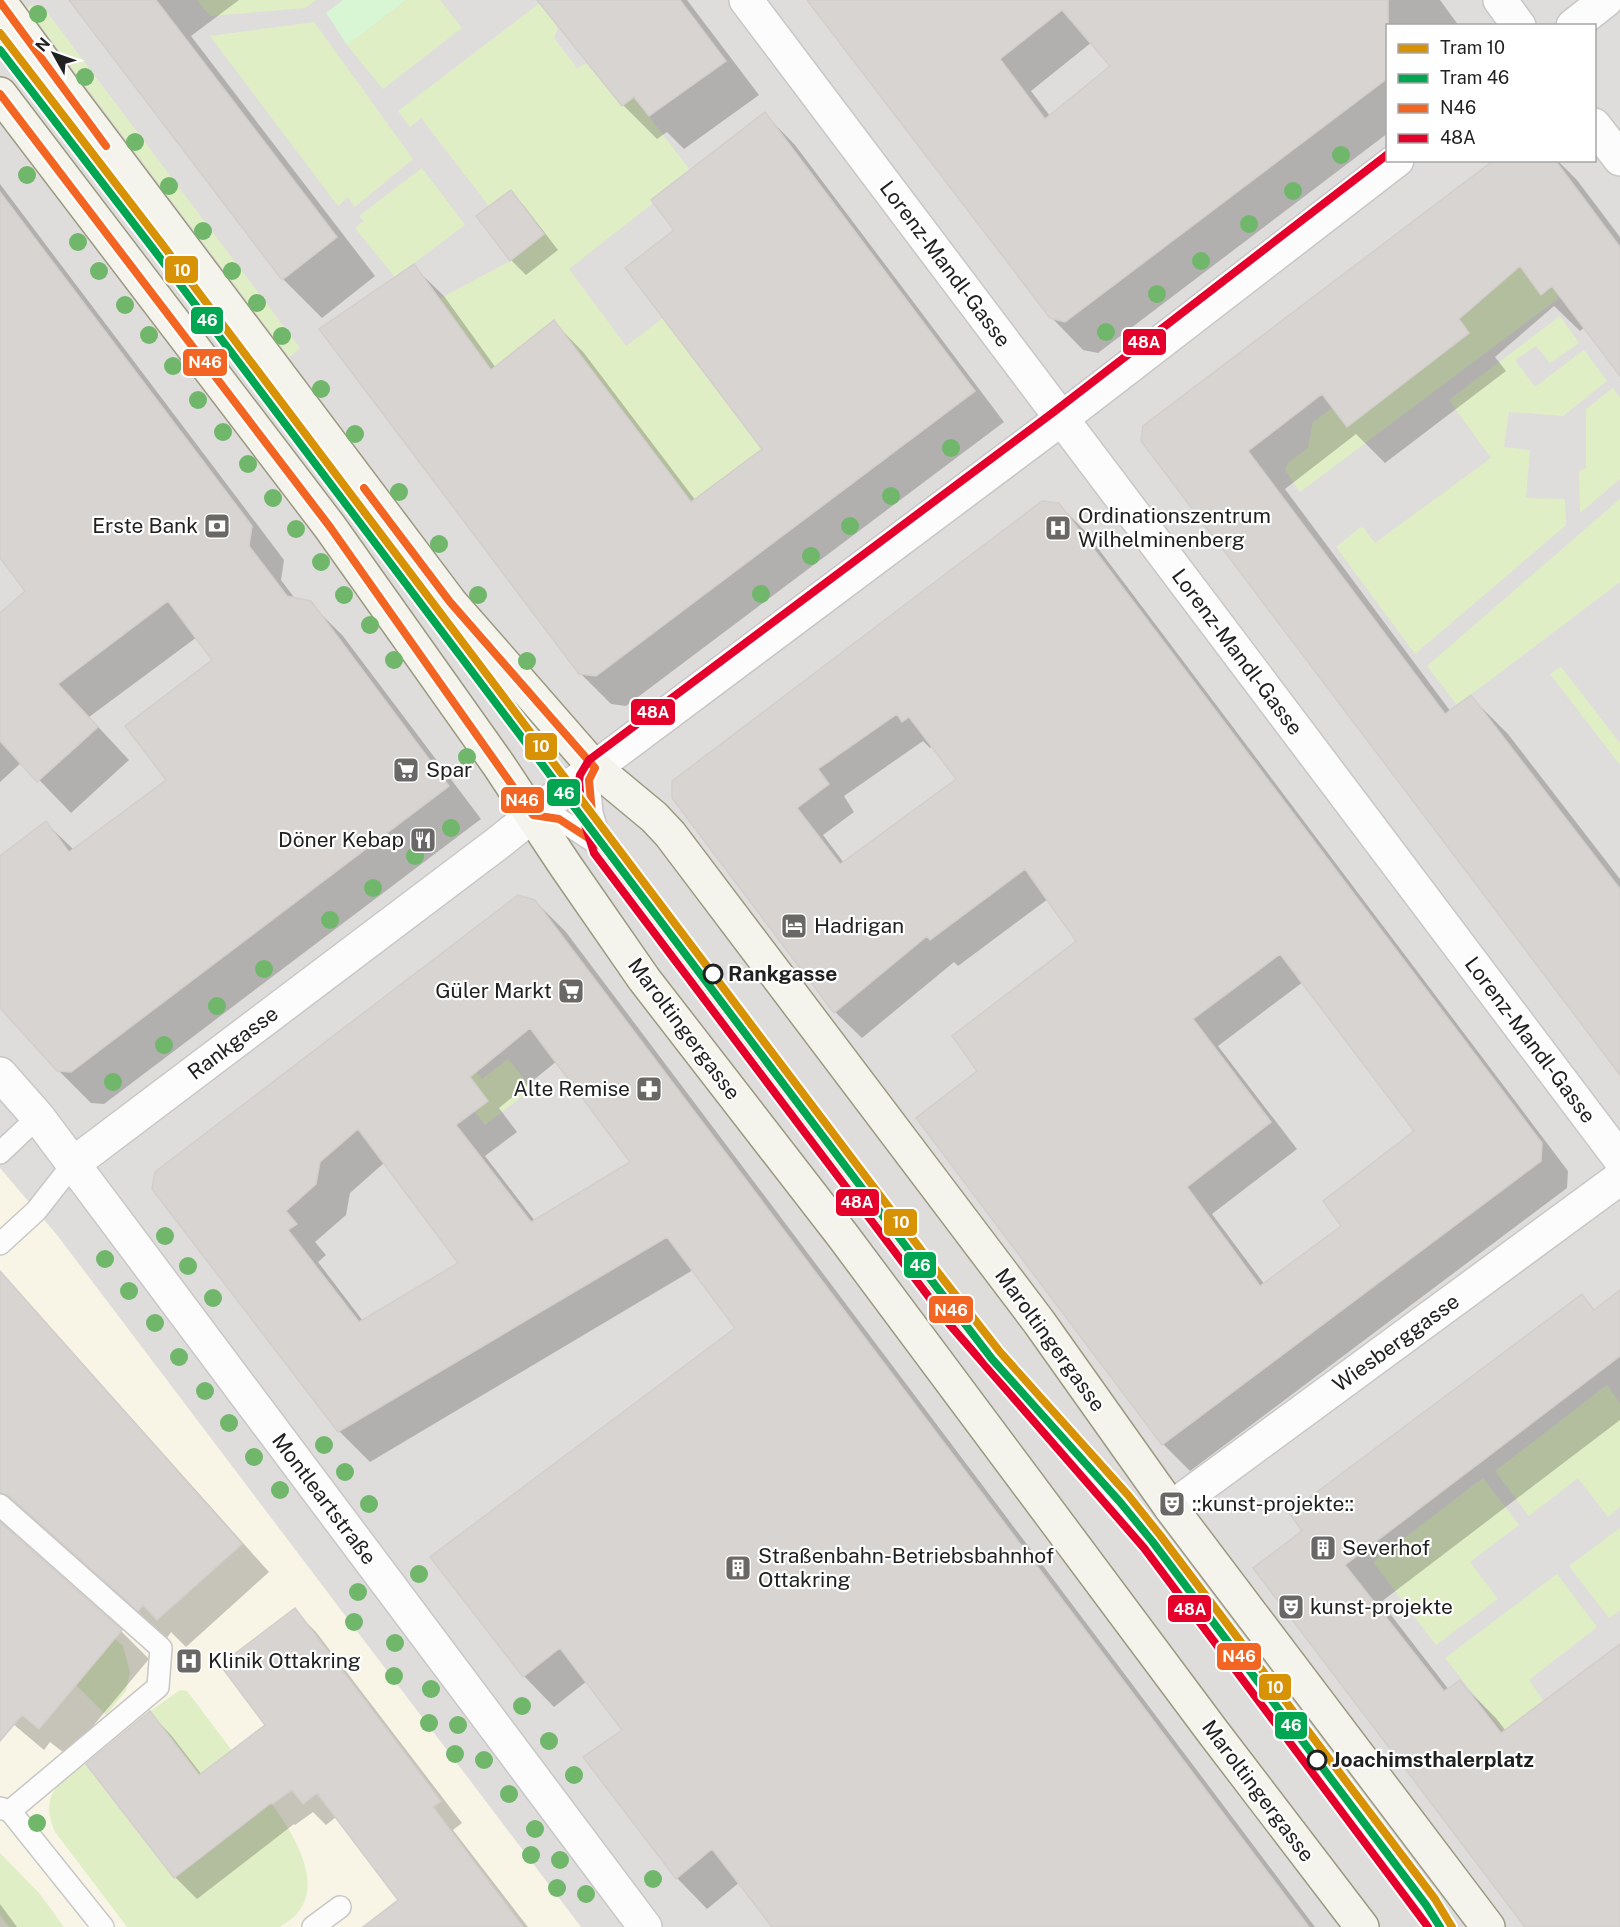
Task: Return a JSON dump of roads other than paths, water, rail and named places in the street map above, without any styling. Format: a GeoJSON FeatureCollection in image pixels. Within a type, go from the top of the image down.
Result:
{"type":"FeatureCollection","features":[{"type":"Feature","properties":{"kind":"main road","name":"Maroltingergasse"},"geometry":{"type":"LineString","coordinates":[[0,2],[450,602],[595,768],[670,834],[1039,1322],[1171,1508],[1488,1927]]}},
{"type":"Feature","properties":{"kind":"main road","name":"Maroltingergasse"},"geometry":{"type":"LineString","coordinates":[[0,94],[330,527],[533,815],[644,979],[843,1236],[1213,1732],[1362,1927]]}},
{"type":"Feature","properties":{"kind":"street","name":"Lorenz-Mandl-Gasse"},"geometry":{"type":"LineString","coordinates":[[746,0],[1620,1159]]}},
{"type":"Feature","properties":{"kind":"street"},"geometry":{"type":"LineString","coordinates":[[1500,0],[1518,24]]}},
{"type":"Feature","properties":{"kind":"street"},"geometry":{"type":"LineString","coordinates":[[1576,24],[1606,0]]}},
{"type":"Feature","properties":{"kind":"street"},"geometry":{"type":"LineString","coordinates":[[1596,128],[1620,159]]}},
{"type":"Feature","properties":{"kind":"street","name":"Rankgasse"},"geometry":{"type":"LineString","coordinates":[[74,1164],[1061,418],[1394,162]]}},
{"type":"Feature","properties":{"kind":"street","name":"Montleartstraße"},"geometry":{"type":"LineString","coordinates":[[0,1074],[38,1117],[74,1164],[645,1927]]}},
{"type":"Feature","properties":{"kind":"street","name":"Wiesberggasse"},"geometry":{"type":"LineString","coordinates":[[1171,1508],[1620,1178]]}},
{"type":"Feature","properties":{"kind":"lane"},"geometry":{"type":"LineString","coordinates":[[595,768],[589,780],[592,813],[602,847]]}},
{"type":"Feature","properties":{"kind":"lane"},"geometry":{"type":"LineString","coordinates":[[533,815],[560,819],[602,847],[958,1319],[1152,1541],[1441,1927]]}},
{"type":"Feature","properties":{"kind":"lane"},"geometry":{"type":"LineString","coordinates":[[0,1153],[38,1117]]}},
{"type":"Feature","properties":{"kind":"lane"},"geometry":{"type":"LineString","coordinates":[[0,1244],[36,1210],[74,1164]]}},
{"type":"Feature","properties":{"kind":"lane"},"geometry":{"type":"LineString","coordinates":[[0,1506],[161,1648],[158,1687],[5,1810],[103,1927]]}},
{"type":"Feature","properties":{"kind":"lane"},"geometry":{"type":"LineString","coordinates":[[313,1927],[340,1907]]}},
{"type":"Feature","properties":{"kind":"tram line","name":"10"},"geometry":{"type":"LineString","coordinates":[[0,33],[162,244],[943,1279],[1000,1352],[1128,1495],[1160,1535],[1435,1899],[1452,1927]]}},
{"type":"Feature","properties":{"kind":"tram line","name":"46"},"geometry":{"type":"LineString","coordinates":[[0,50],[154,250],[935,1285],[992,1359],[1152,1541],[1426,1905],[1440,1927]]}},
{"type":"Feature","properties":{"kind":"place","name":"Erste Bank"},"geometry":{"type":"Point","coordinates":[217,526]}},
{"type":"Feature","properties":{"kind":"place","name":"Ordinationszentrum Wilhelminenberg"},"geometry":{"type":"Point","coordinates":[1058,528]}},
{"type":"Feature","properties":{"kind":"place","name":"Spar"},"geometry":{"type":"Point","coordinates":[406,770]}},
{"type":"Feature","properties":{"kind":"place","name":"Döner Kebap"},"geometry":{"type":"Point","coordinates":[423,840]}},
{"type":"Feature","properties":{"kind":"place","name":"Hadrigan"},"geometry":{"type":"Point","coordinates":[794,926]}},
{"type":"Feature","properties":{"kind":"place","name":"Rankgasse"},"geometry":{"type":"Point","coordinates":[713,974]}},
{"type":"Feature","properties":{"kind":"place","name":"Güler Markt"},"geometry":{"type":"Point","coordinates":[571,991]}},
{"type":"Feature","properties":{"kind":"place","name":"Alte Remise"},"geometry":{"type":"Point","coordinates":[649,1089]}},
{"type":"Feature","properties":{"kind":"place","name":"::kunst-projekte::"},"geometry":{"type":"Point","coordinates":[1172,1504]}},
{"type":"Feature","properties":{"kind":"place","name":"Severhof"},"geometry":{"type":"Point","coordinates":[1323,1548]}},
{"type":"Feature","properties":{"kind":"place","name":"Straßenbahn-Betriebsbahnhof Ottakring"},"geometry":{"type":"Point","coordinates":[738,1568]}},
{"type":"Feature","properties":{"kind":"place","name":"kunst-projekte"},"geometry":{"type":"Point","coordinates":[1291,1607]}},
{"type":"Feature","properties":{"kind":"place","name":"Klinik Ottakring"},"geometry":{"type":"Point","coordinates":[189,1661]}},
{"type":"Feature","properties":{"kind":"place","name":"Joachimsthalerplatz"},"geometry":{"type":"Point","coordinates":[1317,1760]}}]}
